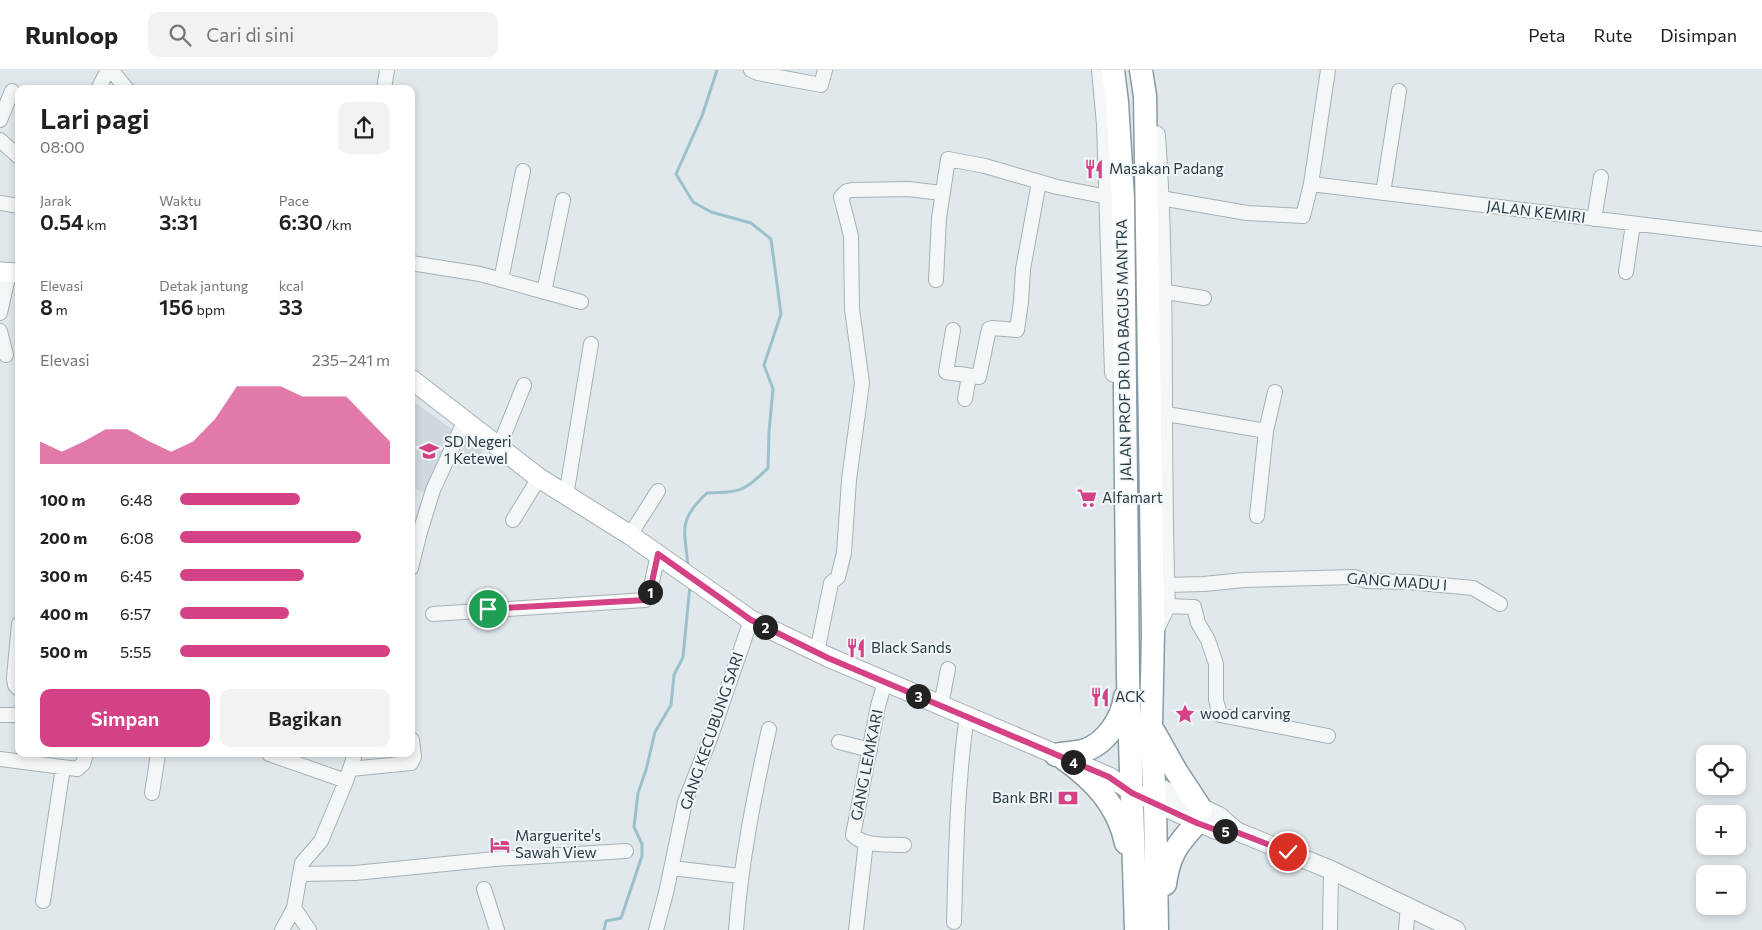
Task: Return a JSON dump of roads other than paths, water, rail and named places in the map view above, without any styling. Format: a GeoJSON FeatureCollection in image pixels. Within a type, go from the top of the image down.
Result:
{"type":"FeatureCollection","features":[{"type":"Feature","properties":{"kind":"highway","name":"JALAN PROF DR IDA BAGUS MANTRA"},"geometry":{"type":"LineString","coordinates":[[1113,70],[1117,102],[1116,198],[1121,507],[1132,785],[1147,930]]}},
{"type":"Feature","properties":{"kind":"highway","name":"JALAN PROF DR IDA BAGUS MANTRA"},"geometry":{"type":"LineString","coordinates":[[1141,70],[1145,96],[1153,197],[1153,633],[1151,727],[1155,794],[1147,930]]}},
{"type":"Feature","properties":{"kind":"highway"},"geometry":{"type":"LineString","coordinates":[[1060,756],[1084,751],[1105,737],[1120,715],[1124,705],[1128,677]]}},
{"type":"Feature","properties":{"kind":"highway"},"geometry":{"type":"LineString","coordinates":[[1147,930],[1170,859],[1181,840],[1199,816],[1151,727]]}},
{"type":"Feature","properties":{"kind":"highway"},"geometry":{"type":"LineString","coordinates":[[1060,756],[1091,779],[1101,790],[1120,821],[1147,930]]}},
{"type":"Feature","properties":{"kind":"main road"},"geometry":{"type":"LineString","coordinates":[[415,382],[539,478],[630,535],[751,620],[816,652],[885,682],[967,715],[1109,777],[1155,794]]}},
{"type":"Feature","properties":{"kind":"street"},"geometry":{"type":"LineString","coordinates":[[100,85],[109,70],[123,85]]}},
{"type":"Feature","properties":{"kind":"street"},"geometry":{"type":"LineString","coordinates":[[385,85],[387,70]]}},
{"type":"Feature","properties":{"kind":"street"},"geometry":{"type":"LineString","coordinates":[[750,70],[822,85],[825,70]]}},
{"type":"Feature","properties":{"kind":"street"},"geometry":{"type":"LineString","coordinates":[[936,280],[939,218],[946,162],[948,159],[952,158],[1039,182],[1116,198],[1101,70]]}},
{"type":"Feature","properties":{"kind":"street"},"geometry":{"type":"LineString","coordinates":[[1151,70],[1153,197],[1160,291],[1166,606],[1153,633]]}},
{"type":"Feature","properties":{"kind":"street"},"geometry":{"type":"LineString","coordinates":[[1153,197],[1247,213],[1303,216],[1311,184],[1328,70]]}},
{"type":"Feature","properties":{"kind":"street"},"geometry":{"type":"LineString","coordinates":[[0,120],[12,90]]}},
{"type":"Feature","properties":{"kind":"street"},"geometry":{"type":"LineString","coordinates":[[1384,193],[1400,91]]}},
{"type":"Feature","properties":{"kind":"street"},"geometry":{"type":"LineString","coordinates":[[0,140],[15,154]]}},
{"type":"Feature","properties":{"kind":"street"},"geometry":{"type":"LineString","coordinates":[[0,155],[15,157]]}},
{"type":"Feature","properties":{"kind":"street"},"geometry":{"type":"LineString","coordinates":[[502,280],[523,171]]}},
{"type":"Feature","properties":{"kind":"street"},"geometry":{"type":"LineString","coordinates":[[1594,219],[1601,177]]}},
{"type":"Feature","properties":{"kind":"street"},"geometry":{"type":"LineString","coordinates":[[953,330],[946,370],[980,377],[991,328],[1015,331],[1018,328],[1023,269],[1039,182]]}},
{"type":"Feature","properties":{"kind":"street","name":"JALAN KEMIRI"},"geometry":{"type":"LineString","coordinates":[[1311,184],[1762,239]]}},
{"type":"Feature","properties":{"kind":"street"},"geometry":{"type":"LineString","coordinates":[[816,652],[831,583],[838,577],[844,553],[849,480],[862,383],[852,309],[851,236],[841,197],[847,191],[852,190],[908,189],[942,193]]}},
{"type":"Feature","properties":{"kind":"street"},"geometry":{"type":"LineString","coordinates":[[544,292],[563,200]]}},
{"type":"Feature","properties":{"kind":"street"},"geometry":{"type":"LineString","coordinates":[[0,203],[15,205]]}},
{"type":"Feature","properties":{"kind":"street"},"geometry":{"type":"LineString","coordinates":[[1626,272],[1633,224]]}},
{"type":"Feature","properties":{"kind":"street"},"geometry":{"type":"LineString","coordinates":[[415,264],[449,268],[502,280],[581,302]]}},
{"type":"Feature","properties":{"kind":"street"},"geometry":{"type":"LineString","coordinates":[[0,313],[9,273]]}},
{"type":"Feature","properties":{"kind":"street"},"geometry":{"type":"LineString","coordinates":[[1160,291],[1204,298]]}},
{"type":"Feature","properties":{"kind":"street"},"geometry":{"type":"LineString","coordinates":[[0,332],[6,355]]}},
{"type":"Feature","properties":{"kind":"street"},"geometry":{"type":"LineString","coordinates":[[566,496],[591,344]]}},
{"type":"Feature","properties":{"kind":"street"},"geometry":{"type":"LineString","coordinates":[[965,399],[968,376]]}},
{"type":"Feature","properties":{"kind":"street"},"geometry":{"type":"LineString","coordinates":[[499,448],[524,384]]}},
{"type":"Feature","properties":{"kind":"street"},"geometry":{"type":"LineString","coordinates":[[1257,516],[1266,431],[1275,392]]}},
{"type":"Feature","properties":{"kind":"street"},"geometry":{"type":"LineString","coordinates":[[1161,413],[1266,431]]}},
{"type":"Feature","properties":{"kind":"street"},"geometry":{"type":"LineString","coordinates":[[415,552],[433,490],[465,420]]}},
{"type":"Feature","properties":{"kind":"street"},"geometry":{"type":"LineString","coordinates":[[513,520],[539,478]]}},
{"type":"Feature","properties":{"kind":"street"},"geometry":{"type":"LineString","coordinates":[[630,535],[658,490]]}},
{"type":"Feature","properties":{"kind":"street"},"geometry":{"type":"LineString","coordinates":[[433,614],[645,600],[649,596],[658,554]]}},
{"type":"Feature","properties":{"kind":"street","name":"GANG MADU I"},"geometry":{"type":"LineString","coordinates":[[1165,585],[1354,577],[1367,581],[1409,582],[1473,588],[1500,604]]}},
{"type":"Feature","properties":{"kind":"street"},"geometry":{"type":"LineString","coordinates":[[1166,606],[1194,607],[1198,623],[1208,640],[1216,664],[1216,700],[1220,715],[1328,736]]}},
{"type":"Feature","properties":{"kind":"street","name":"GANG KECUBUNG SARI"},"geometry":{"type":"LineString","coordinates":[[656,930],[672,868],[685,802],[711,736],[751,620]]}},
{"type":"Feature","properties":{"kind":"street"},"geometry":{"type":"LineString","coordinates":[[15,664],[15,686]]}},
{"type":"Feature","properties":{"kind":"street"},"geometry":{"type":"LineString","coordinates":[[940,705],[948,669]]}},
{"type":"Feature","properties":{"kind":"street","name":"GANG LEMKARI"},"geometry":{"type":"LineString","coordinates":[[856,930],[866,842],[857,840],[853,835],[885,682]]}},
{"type":"Feature","properties":{"kind":"street"},"geometry":{"type":"LineString","coordinates":[[0,715],[15,715]]}},
{"type":"Feature","properties":{"kind":"street"},"geometry":{"type":"LineString","coordinates":[[954,922],[957,825],[962,750],[967,715]]}},
{"type":"Feature","properties":{"kind":"street"},"geometry":{"type":"LineString","coordinates":[[736,930],[740,876],[748,824],[770,729]]}},
{"type":"Feature","properties":{"kind":"street"},"geometry":{"type":"LineString","coordinates":[[839,742],[870,750]]}},
{"type":"Feature","properties":{"kind":"street"},"geometry":{"type":"LineString","coordinates":[[0,759],[79,768],[84,757]]}},
{"type":"Feature","properties":{"kind":"street"},"geometry":{"type":"LineString","coordinates":[[152,793],[158,757]]}},
{"type":"Feature","properties":{"kind":"street"},"geometry":{"type":"LineString","coordinates":[[280,757],[348,775],[411,763],[414,757]]}},
{"type":"Feature","properties":{"kind":"street"},"geometry":{"type":"LineString","coordinates":[[282,930],[294,908],[300,874],[305,859],[321,841],[354,757]]}},
{"type":"Feature","properties":{"kind":"street"},"geometry":{"type":"LineString","coordinates":[[43,901],[63,767]]}},
{"type":"Feature","properties":{"kind":"street"},"geometry":{"type":"LineString","coordinates":[[1155,794],[1199,816],[1216,830],[1236,832],[1331,870],[1408,906],[1436,925],[1456,930]]}},
{"type":"Feature","properties":{"kind":"street"},"geometry":{"type":"LineString","coordinates":[[866,842],[904,845]]}},
{"type":"Feature","properties":{"kind":"street"},"geometry":{"type":"LineString","coordinates":[[300,874],[355,873],[495,859],[626,851]]}},
{"type":"Feature","properties":{"kind":"street"},"geometry":{"type":"LineString","coordinates":[[672,868],[740,876]]}},
{"type":"Feature","properties":{"kind":"street"},"geometry":{"type":"LineString","coordinates":[[1330,930],[1331,870]]}},
{"type":"Feature","properties":{"kind":"street"},"geometry":{"type":"LineString","coordinates":[[484,889],[497,930]]}},
{"type":"Feature","properties":{"kind":"street"},"geometry":{"type":"LineString","coordinates":[[1406,930],[1408,906]]}},
{"type":"Feature","properties":{"kind":"street"},"geometry":{"type":"LineString","coordinates":[[294,908],[309,930]]}},
{"type":"Feature","properties":{"kind":"waterway"},"geometry":{"type":"LineString","coordinates":[[688,567],[685,526],[691,511],[697,503],[707,493],[741,489],[753,482],[768,468],[773,389],[764,365],[781,314],[771,239],[751,223],[711,212],[693,202],[676,174],[702,116],[717,70]]}},
{"type":"Feature","properties":{"kind":"waterway"},"geometry":{"type":"LineString","coordinates":[[604,930],[606,921],[621,918],[642,856],[642,844],[634,827],[638,793],[646,770],[655,732],[671,705],[674,675],[683,657],[690,585]]}},
{"type":"Feature","properties":{"kind":"place","name":"Masakan Padang"},"geometry":{"type":"Point","coordinates":[1094,169]}},
{"type":"Feature","properties":{"kind":"place","name":"SD Negeri 1 Ketewel"},"geometry":{"type":"Point","coordinates":[429,451]}},
{"type":"Feature","properties":{"kind":"place","name":"Alfamart"},"geometry":{"type":"Point","coordinates":[1087,498]}},
{"type":"Feature","properties":{"kind":"place","name":"Black Sands"},"geometry":{"type":"Point","coordinates":[856,648]}},
{"type":"Feature","properties":{"kind":"place","name":"ACK"},"geometry":{"type":"Point","coordinates":[1100,697]}},
{"type":"Feature","properties":{"kind":"place","name":"wood carving"},"geometry":{"type":"Point","coordinates":[1185,714]}},
{"type":"Feature","properties":{"kind":"place","name":"Bank BRI"},"geometry":{"type":"Point","coordinates":[1068,798]}},
{"type":"Feature","properties":{"kind":"place","name":"Marguerite's Sawah View"},"geometry":{"type":"Point","coordinates":[500,845]}}]}
